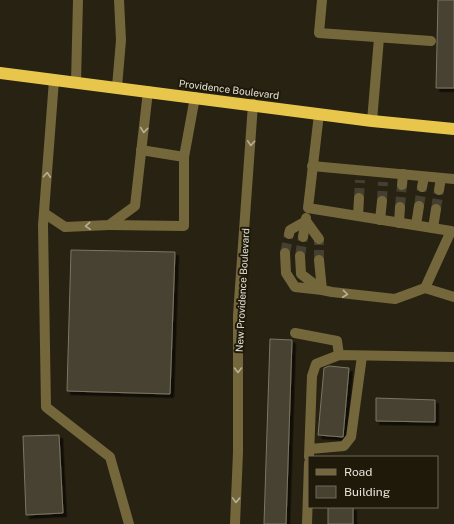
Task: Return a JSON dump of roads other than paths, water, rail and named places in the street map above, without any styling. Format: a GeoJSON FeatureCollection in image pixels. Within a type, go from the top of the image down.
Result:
{"type":"FeatureCollection","features":[{"type":"Feature","properties":{"kind":"highway","name":"Providence Boulevard"},"geometry":{"type":"LineString","coordinates":[[0,73],[253,104],[319,114],[454,129]]}},
{"type":"Feature","properties":{"kind":"lane"},"geometry":{"type":"LineString","coordinates":[[76,82],[78,0]]}},
{"type":"Feature","properties":{"kind":"lane"},"geometry":{"type":"LineString","coordinates":[[117,87],[121,40],[119,0]]}},
{"type":"Feature","properties":{"kind":"lane"},"geometry":{"type":"LineString","coordinates":[[322,0],[319,33],[431,41]]}},
{"type":"Feature","properties":{"kind":"lane"},"geometry":{"type":"LineString","coordinates":[[372,120],[379,38]]}},
{"type":"Feature","properties":{"kind":"lane"},"geometry":{"type":"LineString","coordinates":[[54,80],[44,214],[46,407],[110,457],[129,524]]}},
{"type":"Feature","properties":{"kind":"lane"},"geometry":{"type":"LineString","coordinates":[[109,225],[136,206],[148,91]]}},
{"type":"Feature","properties":{"kind":"lane"},"geometry":{"type":"LineString","coordinates":[[44,214],[65,227],[109,225],[184,226],[184,157],[195,97]]}},
{"type":"Feature","properties":{"kind":"lane","name":"New Providence Boulevard"},"geometry":{"type":"LineString","coordinates":[[235,524],[238,452],[238,315],[253,104]]}},
{"type":"Feature","properties":{"kind":"lane"},"geometry":{"type":"LineString","coordinates":[[303,237],[308,208],[319,114]]}},
{"type":"Feature","properties":{"kind":"lane"},"geometry":{"type":"LineString","coordinates":[[141,150],[184,157]]}},
{"type":"Feature","properties":{"kind":"lane"},"geometry":{"type":"LineString","coordinates":[[312,166],[360,175],[383,177],[403,174],[454,179]]}},
{"type":"Feature","properties":{"kind":"lane"},"geometry":{"type":"LineString","coordinates":[[402,185],[403,174]]}},
{"type":"Feature","properties":{"kind":"lane"},"geometry":{"type":"LineString","coordinates":[[422,188],[424,177]]}},
{"type":"Feature","properties":{"kind":"lane"},"geometry":{"type":"LineString","coordinates":[[439,190],[440,178]]}},
{"type":"Feature","properties":{"kind":"lane"},"geometry":{"type":"LineString","coordinates":[[358,216],[359,198]]}},
{"type":"Feature","properties":{"kind":"lane"},"geometry":{"type":"LineString","coordinates":[[380,220],[382,201]]}},
{"type":"Feature","properties":{"kind":"lane"},"geometry":{"type":"LineString","coordinates":[[416,225],[419,206]]}},
{"type":"Feature","properties":{"kind":"lane"},"geometry":{"type":"LineString","coordinates":[[308,208],[433,228],[453,229],[425,288]]}},
{"type":"Feature","properties":{"kind":"lane"},"geometry":{"type":"LineString","coordinates":[[399,223],[400,208]]}},
{"type":"Feature","properties":{"kind":"lane"},"geometry":{"type":"LineString","coordinates":[[433,228],[436,209]]}},
{"type":"Feature","properties":{"kind":"lane"},"geometry":{"type":"LineString","coordinates":[[289,234],[290,230],[306,221]]}},
{"type":"Feature","properties":{"kind":"lane"},"geometry":{"type":"LineString","coordinates":[[306,221],[319,239]]}},
{"type":"Feature","properties":{"kind":"lane"},"geometry":{"type":"LineString","coordinates":[[285,253],[286,273],[295,287],[395,299],[425,288],[454,297]]}},
{"type":"Feature","properties":{"kind":"lane"},"geometry":{"type":"LineString","coordinates":[[300,256],[301,274],[322,290]]}},
{"type":"Feature","properties":{"kind":"lane"},"geometry":{"type":"LineString","coordinates":[[319,260],[322,290]]}},
{"type":"Feature","properties":{"kind":"lane"},"geometry":{"type":"LineString","coordinates":[[295,333],[337,340],[340,355]]}},
{"type":"Feature","properties":{"kind":"lane"},"geometry":{"type":"LineString","coordinates":[[362,356],[351,437],[344,446],[309,453],[312,376],[316,364],[340,355],[454,357]]}},
{"type":"Feature","properties":{"kind":"lane"},"geometry":{"type":"LineString","coordinates":[[307,524],[308,494]]}},
{"type":"Feature","properties":{"kind":"tunnel"},"geometry":{"type":"LineString","coordinates":[[359,198],[360,180]]}},
{"type":"Feature","properties":{"kind":"tunnel"},"geometry":{"type":"LineString","coordinates":[[382,201],[383,182]]}},
{"type":"Feature","properties":{"kind":"tunnel"},"geometry":{"type":"LineString","coordinates":[[400,207],[402,185]]}},
{"type":"Feature","properties":{"kind":"tunnel"},"geometry":{"type":"LineString","coordinates":[[419,206],[422,187]]}},
{"type":"Feature","properties":{"kind":"tunnel"},"geometry":{"type":"LineString","coordinates":[[436,209],[439,190]]}},
{"type":"Feature","properties":{"kind":"tunnel"},"geometry":{"type":"LineString","coordinates":[[285,253],[289,234]]}},
{"type":"Feature","properties":{"kind":"tunnel"},"geometry":{"type":"LineString","coordinates":[[300,256],[303,237]]}},
{"type":"Feature","properties":{"kind":"tunnel"},"geometry":{"type":"LineString","coordinates":[[319,239],[319,260]]}}]}
